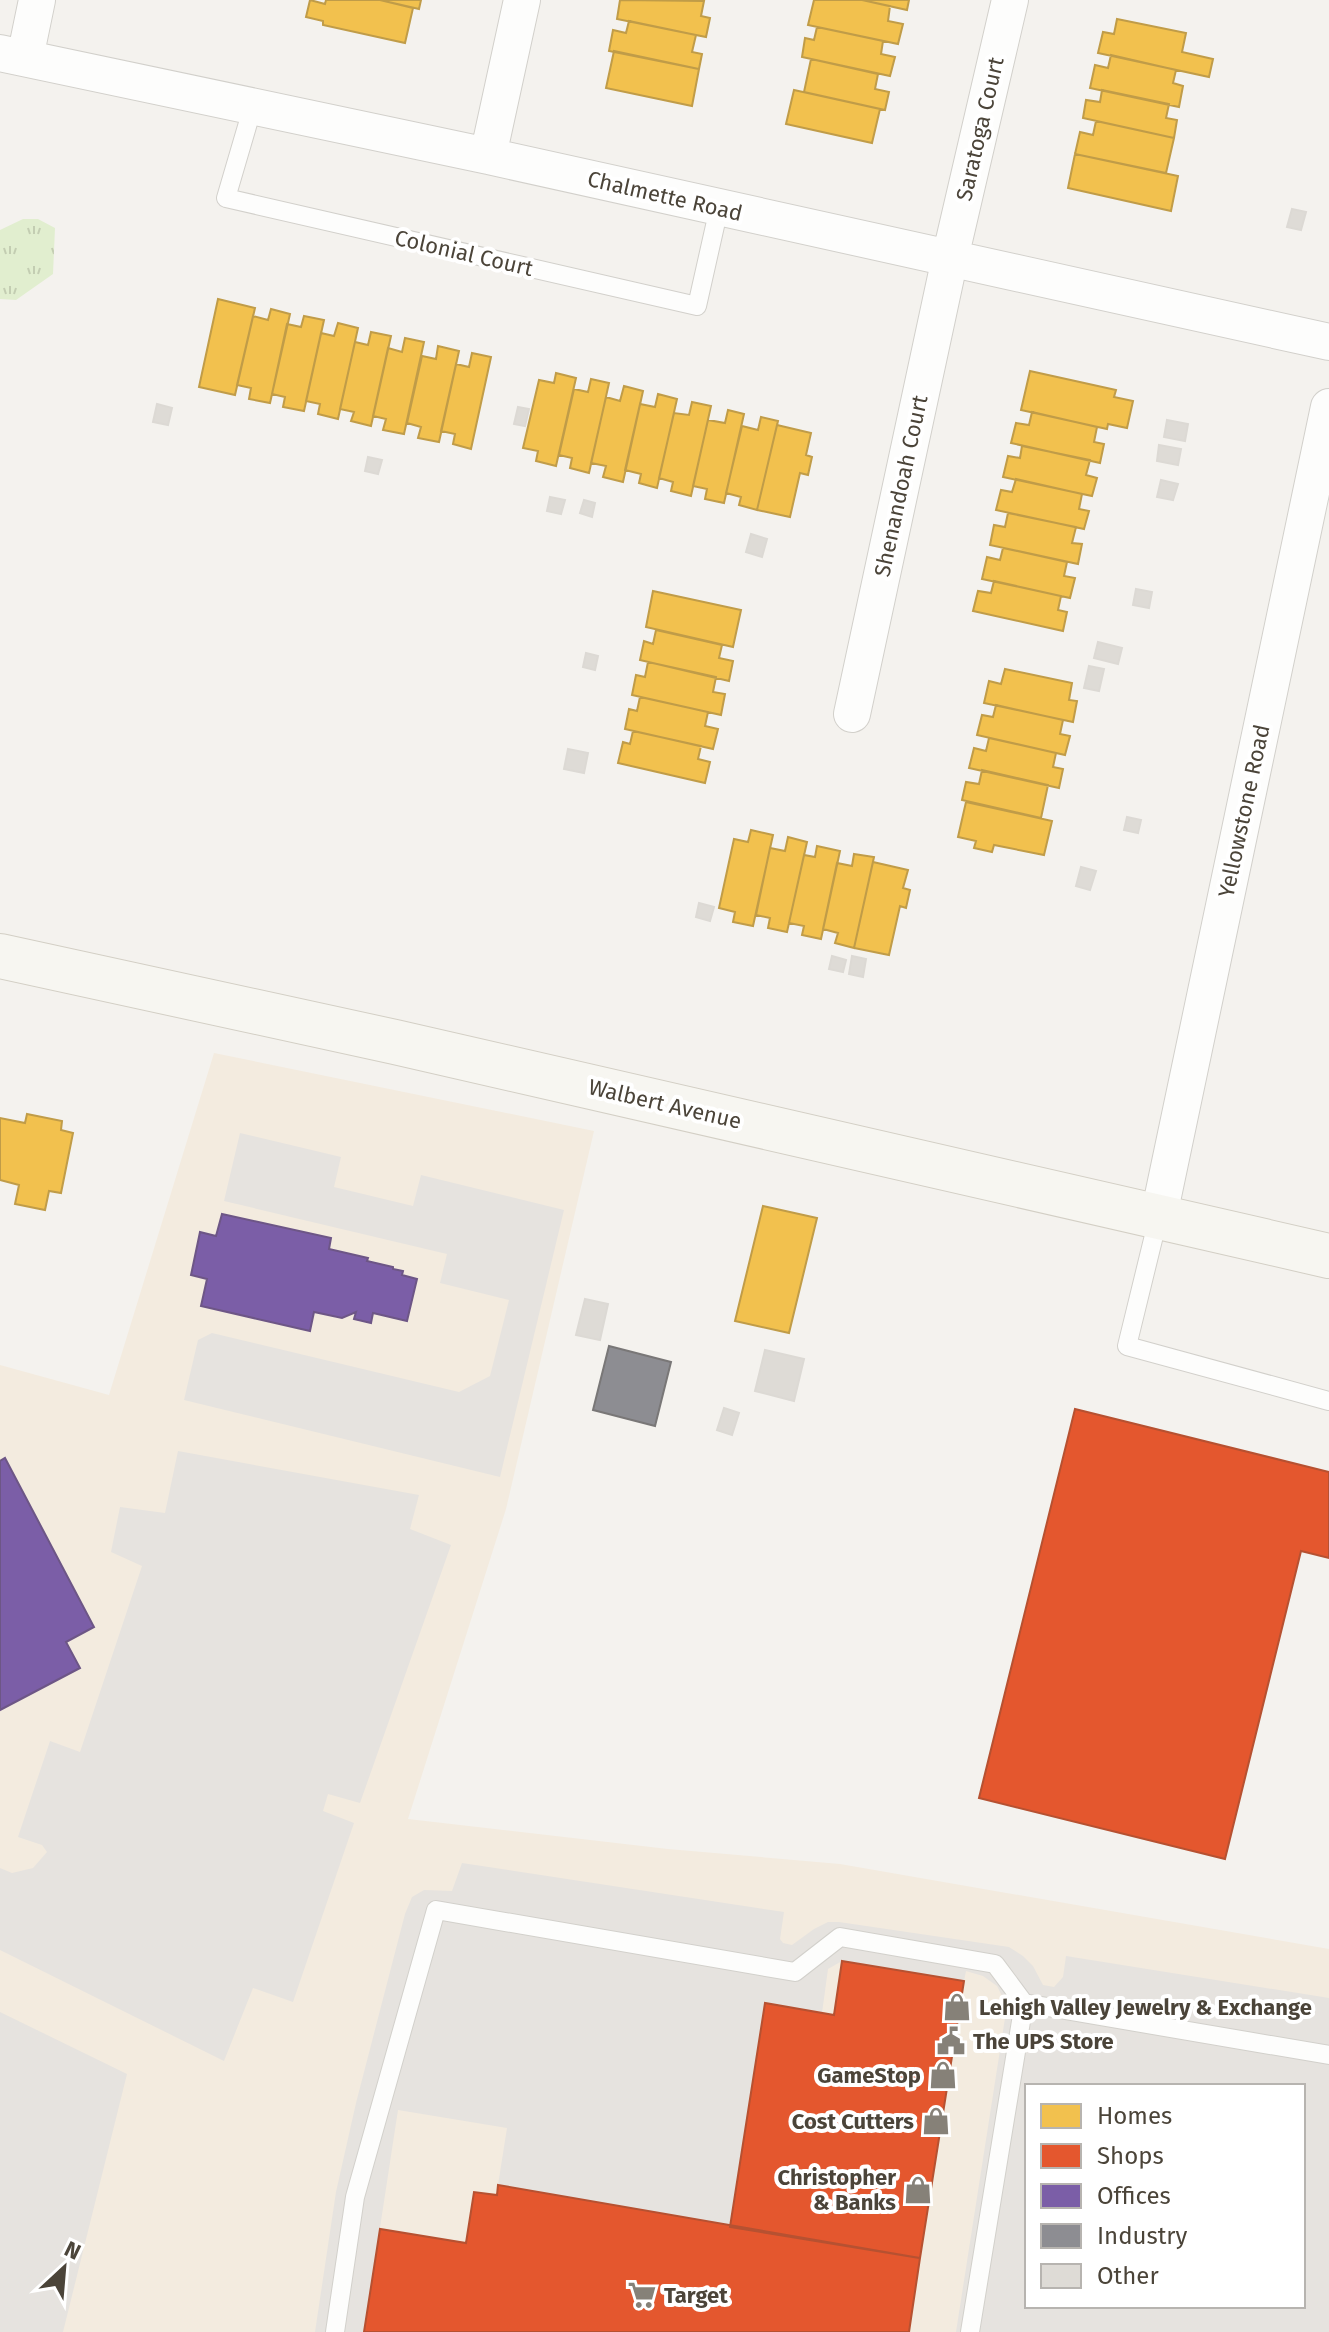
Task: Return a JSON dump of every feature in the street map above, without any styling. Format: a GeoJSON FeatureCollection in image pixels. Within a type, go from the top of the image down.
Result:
{"type":"FeatureCollection","features":[{"type":"Feature","properties":{"kind":"main road","name":"Walbert Avenue"},"geometry":{"type":"LineString","coordinates":[[0,956],[1159,1215],[1329,1256]]}},
{"type":"Feature","properties":{"kind":"street"},"geometry":{"type":"LineString","coordinates":[[12,56],[37,0]]}},
{"type":"Feature","properties":{"kind":"street"},"geometry":{"type":"LineString","coordinates":[[488,156],[522,0]]}},
{"type":"Feature","properties":{"kind":"street","name":"Saratoga Court"},"geometry":{"type":"LineString","coordinates":[[950,258],[1010,0]]}},
{"type":"Feature","properties":{"kind":"street","name":"Chalmette Road"},"geometry":{"type":"LineString","coordinates":[[12,56],[488,156],[1329,342]]}},
{"type":"Feature","properties":{"kind":"street","name":"Shenandoah Court"},"geometry":{"type":"LineString","coordinates":[[852,714],[950,258]]}},
{"type":"Feature","properties":{"kind":"street","name":"Yellowstone Road"},"geometry":{"type":"LineString","coordinates":[[1159,1215],[1329,407]]}},
{"type":"Feature","properties":{"kind":"lane","name":"Colonial Court"},"geometry":{"type":"LineString","coordinates":[[253,106],[226,198],[697,306],[719,208]]}},
{"type":"Feature","properties":{"kind":"lane"},"geometry":{"type":"LineString","coordinates":[[1159,1215],[1127,1346],[1329,1401]]}},
{"type":"Feature","properties":{"kind":"lane"},"geometry":{"type":"LineString","coordinates":[[335,2332],[355,2197],[436,1910],[795,1972],[840,1937],[995,1964],[1024,2003],[1329,2055]]}},
{"type":"Feature","properties":{"kind":"lane"},"geometry":{"type":"LineString","coordinates":[[970,2332],[1024,2003]]}},
{"type":"Feature","properties":{"kind":"shaded area"},"geometry":{"type":"Polygon","coordinates":[[[214,1053],[594,1131],[506,1509],[408,1819],[668,1849],[840,1864],[1329,1949],[1329,2332],[0,2332],[0,1365],[109,1395],[214,1053]]]}},
{"type":"Feature","properties":{"kind":"shaded area"},"geometry":{"type":"Polygon","coordinates":[[[240,1133],[341,1157],[334,1187],[413,1206],[421,1175],[564,1210],[500,1477],[184,1400],[198,1340],[212,1333],[459,1392],[490,1376],[509,1300],[440,1283],[447,1254],[224,1201],[240,1133]]]}},
{"type":"Feature","properties":{"kind":"shaded area"},"geometry":{"type":"Polygon","coordinates":[[[178,1451],[419,1495],[410,1529],[451,1545],[360,1803],[328,1794],[323,1811],[354,1823],[293,2002],[253,1988],[224,2061],[0,1950],[0,1868],[12,1873],[33,1868],[47,1852],[42,1845],[18,1837],[50,1741],[80,1752],[142,1566],[111,1552],[120,1507],[165,1513],[178,1451]]]}},
{"type":"Feature","properties":{"kind":"shaded area"},"geometry":{"type":"Polygon","coordinates":[[[462,1863],[784,1912],[780,1939],[792,1945],[828,1922],[839,1922],[1009,1947],[1033,1966],[1043,1985],[1054,1987],[1063,1977],[1066,1956],[1329,1998],[1329,2332],[956,2332],[1005,2018],[1004,2000],[997,1986],[983,1976],[966,1971],[964,1981],[842,1961],[828,1969],[822,2013],[765,2004],[730,2227],[498,2185],[507,2128],[398,2110],[364,2332],[315,2332],[336,2192],[356,2103],[405,1914],[412,1897],[424,1890],[452,1891],[462,1863]]]}},
{"type":"Feature","properties":{"kind":"shaded area"},"geometry":{"type":"Polygon","coordinates":[[[0,2012],[127,2074],[63,2332],[0,2332],[0,2012]]]}},
{"type":"Feature","properties":{"kind":"green space"},"geometry":{"type":"Polygon","coordinates":[[[23,219],[38,219],[55,228],[53,274],[16,300],[0,299],[0,230],[23,219]]]}},
{"type":"Feature","properties":{"kind":"building: Homes"},"geometry":{"type":"Polygon","coordinates":[[[310,0],[325,4],[326,0],[380,0],[413,8],[405,43],[323,25],[323,21],[306,17],[310,0]]]}},
{"type":"Feature","properties":{"kind":"building: Homes"},"geometry":{"type":"Polygon","coordinates":[[[380,0],[421,0],[419,9],[380,0]]]}},
{"type":"Feature","properties":{"kind":"building: Homes"},"geometry":{"type":"Polygon","coordinates":[[[620,0],[704,1],[701,16],[710,18],[706,37],[617,19],[620,0]]]}},
{"type":"Feature","properties":{"kind":"building: Homes"},"geometry":{"type":"Polygon","coordinates":[[[814,0],[862,0],[890,6],[888,21],[903,24],[898,44],[808,25],[814,0]]]}},
{"type":"Feature","properties":{"kind":"building: Homes"},"geometry":{"type":"Polygon","coordinates":[[[862,0],[909,0],[907,10],[862,0]]]}},
{"type":"Feature","properties":{"kind":"building: Homes"},"geometry":{"type":"Polygon","coordinates":[[[1117,19],[1186,33],[1182,52],[1213,59],[1209,77],[1098,53],[1103,32],[1114,34],[1117,19]]]}},
{"type":"Feature","properties":{"kind":"building: Homes"},"geometry":{"type":"Polygon","coordinates":[[[629,21],[696,35],[692,52],[702,54],[699,69],[609,51],[613,30],[626,33],[629,21]]]}},
{"type":"Feature","properties":{"kind":"building: Homes"},"geometry":{"type":"Polygon","coordinates":[[[817,27],[883,41],[881,54],[895,57],[890,76],[802,57],[805,38],[814,40],[817,27]]]}},
{"type":"Feature","properties":{"kind":"building: Homes"},"geometry":{"type":"Polygon","coordinates":[[[614,51],[699,69],[692,106],[606,88],[614,51]]]}},
{"type":"Feature","properties":{"kind":"building: Homes"},"geometry":{"type":"Polygon","coordinates":[[[1111,55],[1176,70],[1173,83],[1183,86],[1179,107],[1090,88],[1095,65],[1108,68],[1111,55]]]}},
{"type":"Feature","properties":{"kind":"building: Homes"},"geometry":{"type":"Polygon","coordinates":[[[811,59],[878,74],[875,89],[889,92],[885,110],[804,92],[811,59]]]}},
{"type":"Feature","properties":{"kind":"building: Homes"},"geometry":{"type":"Polygon","coordinates":[[[794,90],[880,109],[872,143],[786,124],[794,90]]]}},
{"type":"Feature","properties":{"kind":"building: Homes"},"geometry":{"type":"Polygon","coordinates":[[[1102,90],[1169,104],[1166,118],[1177,120],[1174,138],[1083,118],[1086,100],[1100,102],[1102,90]]]}},
{"type":"Feature","properties":{"kind":"building: Homes"},"geometry":{"type":"Polygon","coordinates":[[[1096,121],[1174,138],[1166,173],[1075,154],[1080,132],[1093,135],[1096,121]]]}},
{"type":"Feature","properties":{"kind":"building: Homes"},"geometry":{"type":"Polygon","coordinates":[[[1075,154],[1178,176],[1171,211],[1068,188],[1075,154]]]}},
{"type":"Feature","properties":{"kind":"building: Homes"},"geometry":{"type":"Polygon","coordinates":[[[218,299],[255,308],[235,395],[199,387],[218,299]]]}},
{"type":"Feature","properties":{"kind":"building: Homes"},"geometry":{"type":"Polygon","coordinates":[[[271,309],[290,314],[270,403],[249,399],[251,388],[237,385],[253,316],[268,320],[271,309]]]}},
{"type":"Feature","properties":{"kind":"building: Homes"},"geometry":{"type":"Polygon","coordinates":[[[304,316],[324,320],[304,411],[283,407],[285,397],[272,394],[287,324],[301,327],[304,316]]]}},
{"type":"Feature","properties":{"kind":"building: Homes"},"geometry":{"type":"Polygon","coordinates":[[[338,323],[358,328],[338,419],[318,414],[320,404],[306,401],[321,333],[334,336],[338,323]]]}},
{"type":"Feature","properties":{"kind":"building: Homes"},"geometry":{"type":"Polygon","coordinates":[[[371,332],[391,336],[371,426],[351,421],[354,412],[340,409],[355,342],[368,345],[371,332]]]}},
{"type":"Feature","properties":{"kind":"building: Homes"},"geometry":{"type":"Polygon","coordinates":[[[405,338],[424,342],[404,434],[383,430],[386,419],[373,416],[388,348],[402,352],[405,338]]]}},
{"type":"Feature","properties":{"kind":"building: Homes"},"geometry":{"type":"Polygon","coordinates":[[[438,346],[459,351],[439,442],[418,438],[421,427],[407,423],[422,356],[436,359],[438,346]]]}},
{"type":"Feature","properties":{"kind":"building: Homes"},"geometry":{"type":"Polygon","coordinates":[[[472,353],[491,357],[471,449],[453,444],[455,434],[441,431],[456,364],[469,367],[472,353]]]}},
{"type":"Feature","properties":{"kind":"building: Homes"},"geometry":{"type":"Polygon","coordinates":[[[1030,371],[1116,390],[1114,397],[1133,401],[1127,428],[1108,424],[1107,429],[1021,410],[1030,371]]]}},
{"type":"Feature","properties":{"kind":"building: Homes"},"geometry":{"type":"Polygon","coordinates":[[[556,373],[576,378],[556,466],[536,461],[538,451],[523,448],[539,380],[554,383],[556,373]]]}},
{"type":"Feature","properties":{"kind":"building: Homes"},"geometry":{"type":"Polygon","coordinates":[[[591,379],[609,383],[589,473],[570,468],[572,458],[559,455],[574,389],[588,392],[591,379]]]}},
{"type":"Feature","properties":{"kind":"building: Homes"},"geometry":{"type":"Polygon","coordinates":[[[624,386],[643,391],[623,482],[603,477],[606,466],[591,463],[606,397],[620,401],[624,386]]]}},
{"type":"Feature","properties":{"kind":"building: Homes"},"geometry":{"type":"Polygon","coordinates":[[[658,394],[677,399],[657,488],[639,483],[641,474],[625,470],[640,404],[655,407],[658,394]]]}},
{"type":"Feature","properties":{"kind":"building: Homes"},"geometry":{"type":"Polygon","coordinates":[[[692,402],[711,406],[691,496],[671,491],[673,482],[659,478],[674,413],[689,415],[692,402]]]}},
{"type":"Feature","properties":{"kind":"building: Homes"},"geometry":{"type":"Polygon","coordinates":[[[728,410],[744,414],[724,503],[705,499],[707,489],[693,486],[708,420],[725,423],[728,410]]]}},
{"type":"Feature","properties":{"kind":"building: Homes"},"geometry":{"type":"Polygon","coordinates":[[[1032,412],[1097,427],[1094,442],[1104,444],[1100,463],[1011,443],[1016,423],[1029,425],[1032,412]]]}},
{"type":"Feature","properties":{"kind":"building: Homes"},"geometry":{"type":"Polygon","coordinates":[[[761,417],[778,421],[757,510],[739,505],[741,497],[726,493],[742,426],[758,430],[761,417]]]}},
{"type":"Feature","properties":{"kind":"building: Homes"},"geometry":{"type":"Polygon","coordinates":[[[777,425],[811,433],[806,455],[812,457],[808,475],[800,473],[790,517],[757,510],[777,425]]]}},
{"type":"Feature","properties":{"kind":"building: Homes"},"geometry":{"type":"Polygon","coordinates":[[[1022,446],[1090,460],[1086,475],[1097,478],[1092,496],[1003,477],[1008,456],[1020,458],[1022,446]]]}},
{"type":"Feature","properties":{"kind":"building: Homes"},"geometry":{"type":"Polygon","coordinates":[[[1016,479],[1082,494],[1079,509],[1089,511],[1084,529],[996,510],[1001,490],[1012,492],[1016,479]]]}},
{"type":"Feature","properties":{"kind":"building: Homes"},"geometry":{"type":"Polygon","coordinates":[[[1008,513],[1076,527],[1072,543],[1082,544],[1078,564],[990,545],[994,525],[1005,527],[1008,513]]]}},
{"type":"Feature","properties":{"kind":"building: Homes"},"geometry":{"type":"Polygon","coordinates":[[[1003,548],[1067,562],[1064,576],[1075,578],[1070,598],[982,579],[987,557],[1000,560],[1003,548]]]}},
{"type":"Feature","properties":{"kind":"building: Homes"},"geometry":{"type":"Polygon","coordinates":[[[994,581],[1061,596],[1058,610],[1067,612],[1063,631],[973,611],[978,591],[991,593],[994,581]]]}},
{"type":"Feature","properties":{"kind":"building: Homes"},"geometry":{"type":"Polygon","coordinates":[[[653,591],[741,610],[733,647],[646,627],[653,591]]]}},
{"type":"Feature","properties":{"kind":"building: Homes"},"geometry":{"type":"Polygon","coordinates":[[[656,630],[722,645],[719,658],[733,661],[729,681],[640,660],[644,641],[653,644],[656,630]]]}},
{"type":"Feature","properties":{"kind":"building: Homes"},"geometry":{"type":"Polygon","coordinates":[[[648,662],[716,677],[713,692],[725,694],[721,715],[632,695],[636,675],[645,677],[648,662]]]}},
{"type":"Feature","properties":{"kind":"building: Homes"},"geometry":{"type":"Polygon","coordinates":[[[1005,669],[1072,683],[1069,700],[1077,701],[1073,722],[984,703],[989,681],[1001,684],[1005,669]]]}},
{"type":"Feature","properties":{"kind":"building: Homes"},"geometry":{"type":"Polygon","coordinates":[[[640,697],[708,712],[705,726],[718,729],[713,749],[625,729],[629,709],[637,711],[640,697]]]}},
{"type":"Feature","properties":{"kind":"building: Homes"},"geometry":{"type":"Polygon","coordinates":[[[996,705],[1063,720],[1060,734],[1070,736],[1065,755],[977,735],[982,715],[993,717],[996,705]]]}},
{"type":"Feature","properties":{"kind":"building: Homes"},"geometry":{"type":"Polygon","coordinates":[[[633,731],[701,746],[698,759],[710,762],[705,783],[618,763],[623,742],[630,744],[633,731]]]}},
{"type":"Feature","properties":{"kind":"building: Homes"},"geometry":{"type":"Polygon","coordinates":[[[989,738],[1056,753],[1053,767],[1063,769],[1059,788],[969,768],[974,748],[986,751],[989,738]]]}},
{"type":"Feature","properties":{"kind":"building: Homes"},"geometry":{"type":"Polygon","coordinates":[[[982,770],[1048,785],[1041,818],[962,800],[966,782],[979,784],[982,770]]]}},
{"type":"Feature","properties":{"kind":"building: Homes"},"geometry":{"type":"Polygon","coordinates":[[[966,802],[1052,821],[1044,855],[994,845],[992,852],[974,848],[976,841],[958,837],[966,802]]]}},
{"type":"Feature","properties":{"kind":"building: Homes"},"geometry":{"type":"Polygon","coordinates":[[[751,830],[773,835],[753,926],[733,922],[735,912],[719,908],[734,839],[748,842],[751,830]]]}},
{"type":"Feature","properties":{"kind":"building: Homes"},"geometry":{"type":"Polygon","coordinates":[[[788,837],[807,842],[787,932],[768,928],[770,918],[756,915],[770,848],[785,851],[788,837]]]}},
{"type":"Feature","properties":{"kind":"building: Homes"},"geometry":{"type":"Polygon","coordinates":[[[817,846],[840,851],[821,939],[802,935],[804,926],[789,923],[804,855],[815,857],[817,846]]]}},
{"type":"Feature","properties":{"kind":"building: Homes"},"geometry":{"type":"Polygon","coordinates":[[[854,854],[874,857],[854,948],[835,943],[838,933],[823,929],[837,863],[852,866],[854,854]]]}},
{"type":"Feature","properties":{"kind":"building: Homes"},"geometry":{"type":"Polygon","coordinates":[[[873,862],[908,870],[903,888],[910,890],[906,908],[900,906],[889,955],[854,948],[873,862]]]}},
{"type":"Feature","properties":{"kind":"building: Homes"},"geometry":{"type":"Polygon","coordinates":[[[27,1114],[62,1121],[61,1130],[73,1133],[61,1193],[49,1191],[45,1210],[15,1204],[19,1185],[0,1180],[0,1118],[25,1123],[27,1114]]]}},
{"type":"Feature","properties":{"kind":"building: Homes"},"geometry":{"type":"Polygon","coordinates":[[[763,1206],[817,1218],[789,1333],[735,1321],[763,1206]]]}},
{"type":"Feature","properties":{"kind":"building: Shops"},"geometry":{"type":"Polygon","coordinates":[[[1075,1409],[1329,1472],[1329,1558],[1301,1551],[1225,1859],[979,1798],[1075,1409]]]}},
{"type":"Feature","properties":{"kind":"building: Shops"},"geometry":{"type":"Polygon","coordinates":[[[842,1961],[964,1981],[920,2258],[730,2227],[765,2003],[834,2015],[842,1961]]]}},
{"type":"Feature","properties":{"kind":"building: Shops","name":"Target"},"geometry":{"type":"Polygon","coordinates":[[[498,2185],[920,2258],[909,2332],[364,2332],[380,2229],[466,2243],[474,2192],[497,2195],[498,2185]]]}},
{"type":"Feature","properties":{"kind":"building: Offices"},"geometry":{"type":"Polygon","coordinates":[[[222,1214],[331,1238],[329,1249],[368,1258],[367,1261],[393,1267],[403,1271],[402,1275],[417,1279],[407,1321],[373,1313],[371,1323],[354,1319],[356,1312],[342,1318],[314,1312],[310,1331],[201,1306],[207,1279],[191,1275],[200,1232],[216,1236],[222,1214]]]}},
{"type":"Feature","properties":{"kind":"building: Offices"},"geometry":{"type":"Polygon","coordinates":[[[5,1458],[94,1627],[66,1642],[80,1668],[0,1710],[0,1461],[5,1458]]]}},
{"type":"Feature","properties":{"kind":"building: Industry"},"geometry":{"type":"Polygon","coordinates":[[[609,1346],[671,1362],[655,1426],[593,1410],[609,1346]]]}},
{"type":"Feature","properties":{"kind":"building: Other"},"geometry":{"type":"Polygon","coordinates":[[[1292,209],[1306,212],[1301,230],[1287,227],[1292,209]]]}},
{"type":"Feature","properties":{"kind":"building: Other"},"geometry":{"type":"Polygon","coordinates":[[[157,404],[172,408],[168,425],[153,422],[157,404]]]}},
{"type":"Feature","properties":{"kind":"building: Other"},"geometry":{"type":"Polygon","coordinates":[[[518,407],[529,409],[525,426],[514,424],[518,407]]]}},
{"type":"Feature","properties":{"kind":"building: Other"},"geometry":{"type":"Polygon","coordinates":[[[1167,420],[1188,424],[1185,441],[1164,437],[1167,420]]]}},
{"type":"Feature","properties":{"kind":"building: Other"},"geometry":{"type":"Polygon","coordinates":[[[1159,445],[1181,449],[1178,465],[1157,461],[1159,445]]]}},
{"type":"Feature","properties":{"kind":"building: Other"},"geometry":{"type":"Polygon","coordinates":[[[368,457],[382,460],[378,474],[365,471],[368,457]]]}},
{"type":"Feature","properties":{"kind":"building: Other"},"geometry":{"type":"Polygon","coordinates":[[[1161,480],[1178,484],[1173,500],[1157,497],[1161,480]]]}},
{"type":"Feature","properties":{"kind":"building: Other"},"geometry":{"type":"Polygon","coordinates":[[[550,497],[565,500],[561,514],[547,511],[550,497]]]}},
{"type":"Feature","properties":{"kind":"building: Other"},"geometry":{"type":"Polygon","coordinates":[[[584,500],[595,503],[592,517],[580,513],[584,500]]]}},
{"type":"Feature","properties":{"kind":"building: Other"},"geometry":{"type":"Polygon","coordinates":[[[751,534],[767,539],[762,557],[746,552],[751,534]]]}},
{"type":"Feature","properties":{"kind":"building: Other"},"geometry":{"type":"Polygon","coordinates":[[[1136,589],[1152,592],[1149,608],[1133,605],[1136,589]]]}},
{"type":"Feature","properties":{"kind":"building: Other"},"geometry":{"type":"Polygon","coordinates":[[[1098,642],[1122,648],[1118,664],[1094,658],[1098,642]]]}},
{"type":"Feature","properties":{"kind":"building: Other"},"geometry":{"type":"Polygon","coordinates":[[[586,653],[598,656],[595,670],[583,667],[586,653]]]}},
{"type":"Feature","properties":{"kind":"building: Other"},"geometry":{"type":"Polygon","coordinates":[[[1089,666],[1104,669],[1099,691],[1084,688],[1089,666]]]}},
{"type":"Feature","properties":{"kind":"building: Other"},"geometry":{"type":"Polygon","coordinates":[[[568,749],[588,753],[584,773],[564,769],[568,749]]]}},
{"type":"Feature","properties":{"kind":"building: Other"},"geometry":{"type":"Polygon","coordinates":[[[1127,817],[1141,820],[1138,833],[1124,830],[1127,817]]]}},
{"type":"Feature","properties":{"kind":"building: Other"},"geometry":{"type":"Polygon","coordinates":[[[1081,867],[1096,871],[1090,890],[1076,886],[1081,867]]]}},
{"type":"Feature","properties":{"kind":"building: Other"},"geometry":{"type":"Polygon","coordinates":[[[699,903],[714,907],[710,921],[696,917],[699,903]]]}},
{"type":"Feature","properties":{"kind":"building: Other"},"geometry":{"type":"Polygon","coordinates":[[[832,956],[846,960],[843,972],[829,969],[832,956]]]}},
{"type":"Feature","properties":{"kind":"building: Other"},"geometry":{"type":"Polygon","coordinates":[[[852,956],[866,959],[863,977],[849,974],[852,956]]]}},
{"type":"Feature","properties":{"kind":"building: Other"},"geometry":{"type":"Polygon","coordinates":[[[585,1299],[608,1304],[600,1340],[576,1335],[585,1299]]]}},
{"type":"Feature","properties":{"kind":"building: Other"},"geometry":{"type":"Polygon","coordinates":[[[765,1350],[804,1359],[794,1401],[755,1391],[765,1350]]]}},
{"type":"Feature","properties":{"kind":"building: Other"},"geometry":{"type":"Polygon","coordinates":[[[724,1408],[739,1413],[732,1435],[717,1430],[724,1408]]]}},
{"type":"Feature","properties":{"kind":"place","name":"Lehigh Valley Jewelry & Exchange"},"geometry":{"type":"Point","coordinates":[957,2007]}},
{"type":"Feature","properties":{"kind":"place","name":"The UPS Store"},"geometry":{"type":"Point","coordinates":[951,2041]}},
{"type":"Feature","properties":{"kind":"place","name":"GameStop"},"geometry":{"type":"Point","coordinates":[943,2075]}},
{"type":"Feature","properties":{"kind":"place","name":"Cost Cutters"},"geometry":{"type":"Point","coordinates":[936,2121]}},
{"type":"Feature","properties":{"kind":"place","name":"Christopher & Banks"},"geometry":{"type":"Point","coordinates":[918,2190]}},
{"type":"Feature","properties":{"kind":"place","name":"Target"},"geometry":{"type":"Point","coordinates":[642,2295]}}]}
